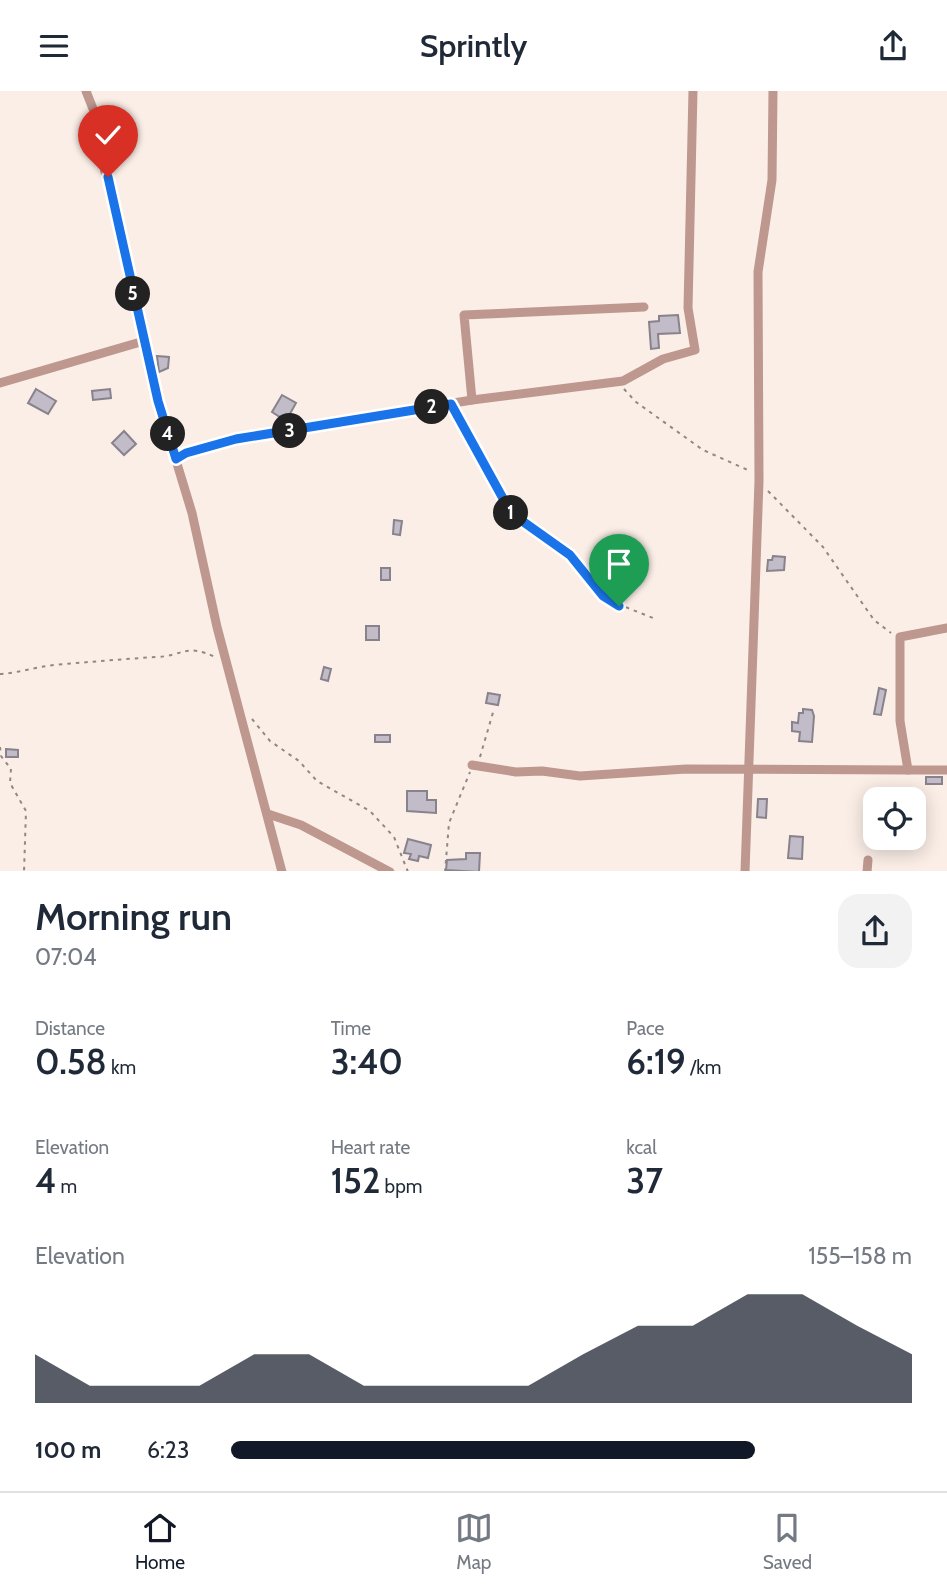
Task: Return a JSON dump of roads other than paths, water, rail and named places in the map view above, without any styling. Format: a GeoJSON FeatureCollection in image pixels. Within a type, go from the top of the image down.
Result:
{"type":"FeatureCollection","features":[{"type":"Feature","properties":{"kind":"street"},"geometry":{"type":"LineString","coordinates":[[86,91],[97,119],[102,159],[144,341],[192,513],[252,765],[282,871]]}},
{"type":"Feature","properties":{"kind":"street"},"geometry":{"type":"LineString","coordinates":[[176,459],[186,453],[236,439],[472,400],[623,381],[646,366],[695,350],[688,308],[693,91]]}},
{"type":"Feature","properties":{"kind":"street"},"geometry":{"type":"LineString","coordinates":[[745,871],[759,481],[758,272],[772,180],[773,91]]}},
{"type":"Feature","properties":{"kind":"street"},"geometry":{"type":"LineString","coordinates":[[472,400],[464,315],[644,307]]}},
{"type":"Feature","properties":{"kind":"street"},"geometry":{"type":"LineString","coordinates":[[0,383],[144,341]]}},
{"type":"Feature","properties":{"kind":"street"},"geometry":{"type":"LineString","coordinates":[[908,770],[900,721],[900,637],[947,628]]}},
{"type":"Feature","properties":{"kind":"street"},"geometry":{"type":"LineString","coordinates":[[472,765],[516,772],[542,771],[580,776],[625,772],[748,769],[947,770]]}},
{"type":"Feature","properties":{"kind":"street"},"geometry":{"type":"LineString","coordinates":[[268,814],[301,825],[390,871]]}},
{"type":"Feature","properties":{"kind":"street"},"geometry":{"type":"LineString","coordinates":[[867,871],[868,860]]}}]}
